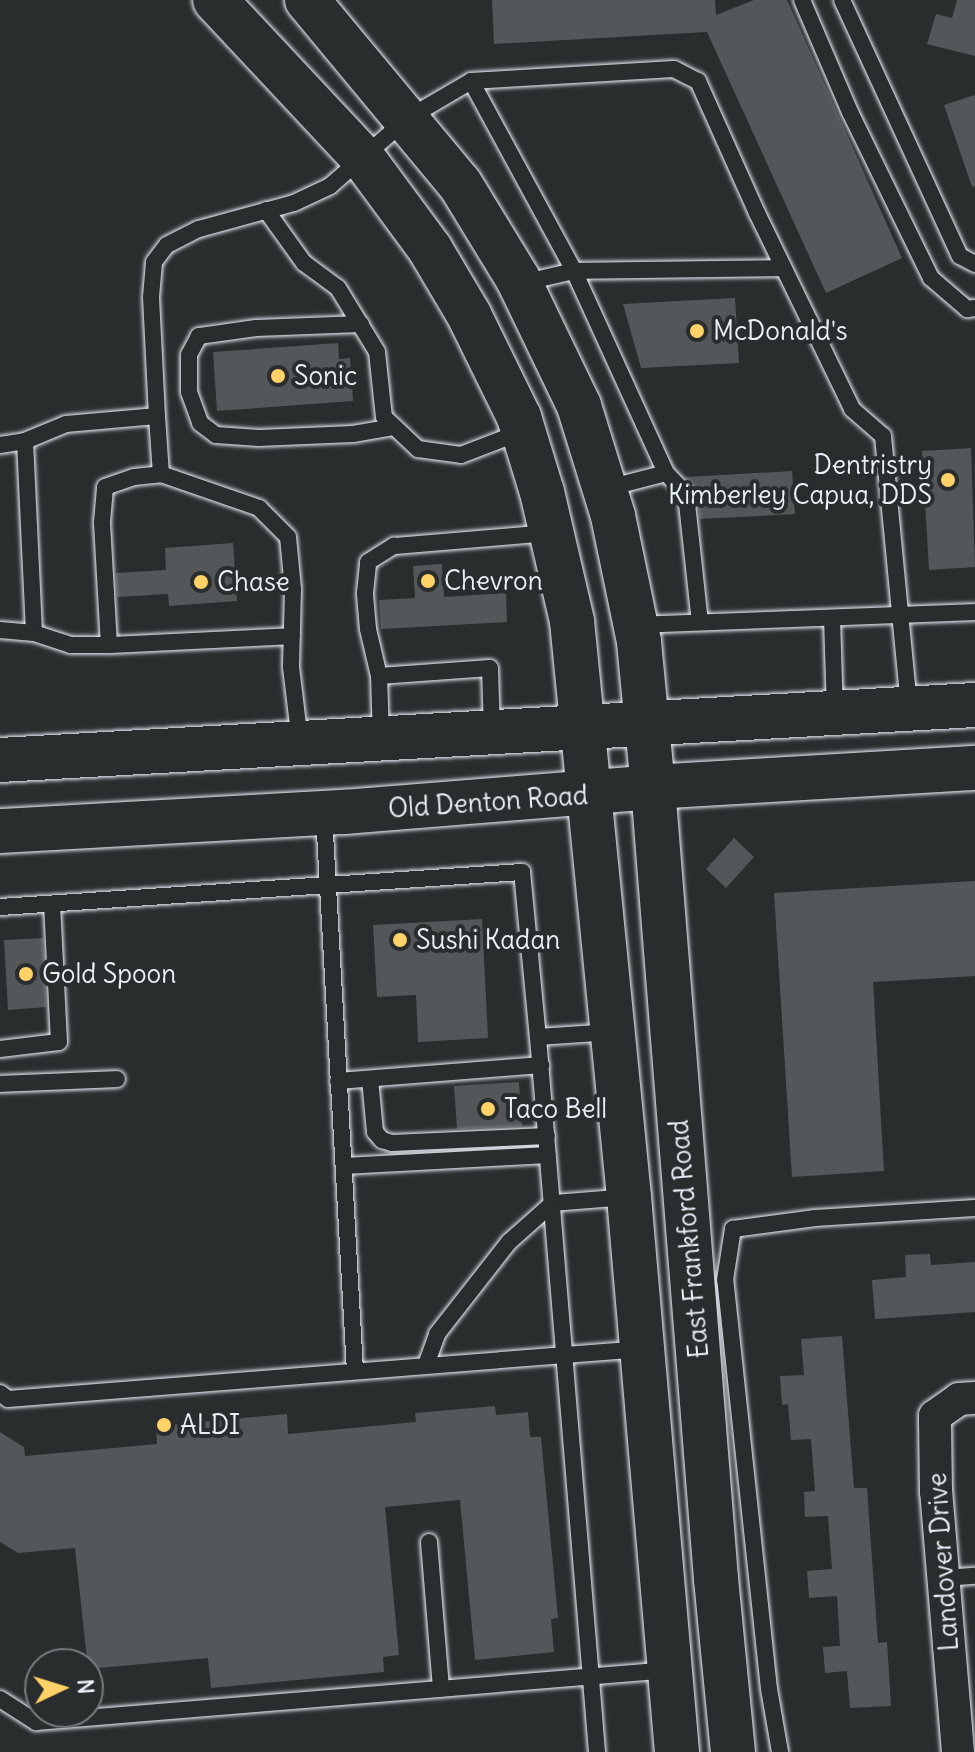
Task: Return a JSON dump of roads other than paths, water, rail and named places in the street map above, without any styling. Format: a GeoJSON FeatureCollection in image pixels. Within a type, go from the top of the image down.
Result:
{"type":"FeatureCollection","features":[{"type":"Feature","properties":{"kind":"main road"},"geometry":{"type":"LineString","coordinates":[[215,0],[363,158],[430,249],[453,288],[523,431],[552,533],[572,621],[584,730],[643,1349],[677,1752]]}},
{"type":"Feature","properties":{"kind":"main road","name":"East Frankford Road"},"geometry":{"type":"LineString","coordinates":[[307,0],[460,184],[520,283],[579,406],[604,488],[635,625],[653,787],[684,1195],[733,1752]]}},
{"type":"Feature","properties":{"kind":"main road"},"geometry":{"type":"LineString","coordinates":[[0,760],[381,738],[584,730],[975,705]]}},
{"type":"Feature","properties":{"kind":"main road","name":"Old Denton Road"},"geometry":{"type":"LineString","coordinates":[[0,831],[324,813],[588,795],[653,787],[975,768]]}},
{"type":"Feature","properties":{"kind":"main road"},"geometry":{"type":"LineString","coordinates":[[629,1197],[684,1195]]}},
{"type":"Feature","properties":{"kind":"street","name":"Landover Drive"},"geometry":{"type":"LineString","coordinates":[[958,1752],[936,1492],[935,1416],[959,1399],[975,1398]]}},
{"type":"Feature","properties":{"kind":"lane"},"geometry":{"type":"LineString","coordinates":[[802,0],[850,112],[931,278],[967,309],[975,308]]}},
{"type":"Feature","properties":{"kind":"lane"},"geometry":{"type":"LineString","coordinates":[[842,0],[960,256],[975,264]]}},
{"type":"Feature","properties":{"kind":"lane"},"geometry":{"type":"LineString","coordinates":[[161,474],[151,297],[154,262],[167,245],[199,229],[294,203],[330,186],[408,118],[471,81],[674,69],[698,81],[783,268],[852,409],[883,436],[903,615],[909,710]]}},
{"type":"Feature","properties":{"kind":"lane"},"geometry":{"type":"LineString","coordinates":[[471,81],[574,271],[666,473],[686,494],[700,622]]}},
{"type":"Feature","properties":{"kind":"lane"},"geometry":{"type":"LineString","coordinates":[[266,210],[304,263],[338,288],[361,324],[377,352],[384,417],[418,449],[461,455],[523,431]]}},
{"type":"Feature","properties":{"kind":"lane"},"geometry":{"type":"LineString","coordinates":[[520,283],[574,271],[783,268]]}},
{"type":"Feature","properties":{"kind":"lane"},"geometry":{"type":"LineString","coordinates":[[361,324],[256,328],[199,336],[189,355],[189,392],[200,423],[216,435],[259,438],[353,434],[394,427]]}},
{"type":"Feature","properties":{"kind":"lane"},"geometry":{"type":"LineString","coordinates":[[0,445],[25,441],[66,424],[157,416]]}},
{"type":"Feature","properties":{"kind":"lane"},"geometry":{"type":"LineString","coordinates":[[25,441],[34,633]]}},
{"type":"Feature","properties":{"kind":"lane"},"geometry":{"type":"LineString","coordinates":[[604,488],[666,473]]}},
{"type":"Feature","properties":{"kind":"lane"},"geometry":{"type":"LineString","coordinates":[[109,645],[102,522],[105,487],[134,477],[161,474],[259,508],[288,537],[291,667],[300,743]]}},
{"type":"Feature","properties":{"kind":"lane"},"geometry":{"type":"LineString","coordinates":[[381,738],[379,676],[367,617],[368,562],[394,546],[552,533]]}},
{"type":"Feature","properties":{"kind":"lane"},"geometry":{"type":"LineString","coordinates":[[635,625],[975,612]]}},
{"type":"Feature","properties":{"kind":"lane"},"geometry":{"type":"LineString","coordinates":[[832,618],[835,715]]}},
{"type":"Feature","properties":{"kind":"lane"},"geometry":{"type":"LineString","coordinates":[[0,630],[34,633],[71,645],[292,636]]}},
{"type":"Feature","properties":{"kind":"lane"},"geometry":{"type":"LineString","coordinates":[[379,676],[490,668],[492,734]]}},
{"type":"Feature","properties":{"kind":"lane"},"geometry":{"type":"LineString","coordinates":[[324,813],[355,1371]]}},
{"type":"Feature","properties":{"kind":"lane"},"geometry":{"type":"LineString","coordinates":[[0,907],[522,872],[553,1203],[597,1752]]}},
{"type":"Feature","properties":{"kind":"lane"},"geometry":{"type":"LineString","coordinates":[[0,1049],[59,1042],[52,904]]}},
{"type":"Feature","properties":{"kind":"lane"},"geometry":{"type":"LineString","coordinates":[[538,1037],[614,1032]]}},
{"type":"Feature","properties":{"kind":"lane"},"geometry":{"type":"LineString","coordinates":[[338,1081],[541,1065]]}},
{"type":"Feature","properties":{"kind":"lane"},"geometry":{"type":"LineString","coordinates":[[0,1084],[117,1079]]}},
{"type":"Feature","properties":{"kind":"lane"},"geometry":{"type":"LineString","coordinates":[[370,1079],[375,1132],[382,1140],[392,1143],[547,1136]]}},
{"type":"Feature","properties":{"kind":"lane"},"geometry":{"type":"LineString","coordinates":[[344,1166],[548,1155]]}},
{"type":"Feature","properties":{"kind":"lane"},"geometry":{"type":"LineString","coordinates":[[426,1365],[437,1334],[509,1242],[553,1203],[629,1197]]}},
{"type":"Feature","properties":{"kind":"lane"},"geometry":{"type":"LineString","coordinates":[[780,1752],[769,1689],[725,1280],[733,1229],[815,1218],[975,1208]]}},
{"type":"Feature","properties":{"kind":"lane"},"geometry":{"type":"LineString","coordinates":[[0,1393],[8,1399],[643,1349]]}},
{"type":"Feature","properties":{"kind":"lane"},"geometry":{"type":"LineString","coordinates":[[429,1542],[441,1689]]}},
{"type":"Feature","properties":{"kind":"lane"},"geometry":{"type":"LineString","coordinates":[[943,1578],[975,1576]]}},
{"type":"Feature","properties":{"kind":"lane"},"geometry":{"type":"LineString","coordinates":[[0,1699],[36,1722],[671,1670]]}},
{"type":"Feature","properties":{"kind":"place","name":"McDonald's"},"geometry":{"type":"Point","coordinates":[697,331]}},
{"type":"Feature","properties":{"kind":"place","name":"Sonic"},"geometry":{"type":"Point","coordinates":[278,376]}},
{"type":"Feature","properties":{"kind":"place","name":"Dentristry Kimberley Capua, DDS"},"geometry":{"type":"Point","coordinates":[948,480]}},
{"type":"Feature","properties":{"kind":"place","name":"Chevron"},"geometry":{"type":"Point","coordinates":[428,581]}},
{"type":"Feature","properties":{"kind":"place","name":"Chase"},"geometry":{"type":"Point","coordinates":[201,582]}},
{"type":"Feature","properties":{"kind":"place","name":"Sushi Kadan"},"geometry":{"type":"Point","coordinates":[400,940]}},
{"type":"Feature","properties":{"kind":"place","name":"Gold Spoon"},"geometry":{"type":"Point","coordinates":[26,974]}},
{"type":"Feature","properties":{"kind":"place","name":"Taco Bell"},"geometry":{"type":"Point","coordinates":[488,1109]}},
{"type":"Feature","properties":{"kind":"place","name":"ALDI"},"geometry":{"type":"Point","coordinates":[164,1425]}}]}
